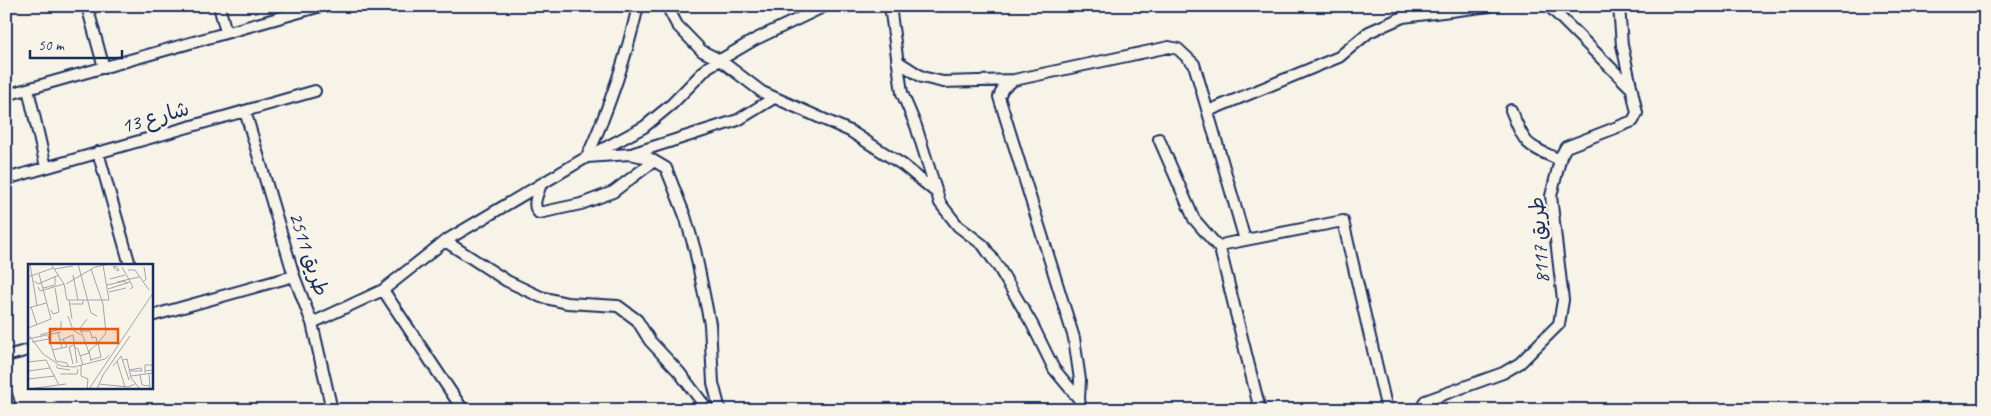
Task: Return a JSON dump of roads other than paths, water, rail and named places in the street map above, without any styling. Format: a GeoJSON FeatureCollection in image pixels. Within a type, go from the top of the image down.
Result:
{"type":"FeatureCollection","features":[{"type":"Feature","properties":{"kind":"street"},"geometry":{"type":"LineString","coordinates":[[86,6],[104,68]]}},
{"type":"Feature","properties":{"kind":"street"},"geometry":{"type":"LineString","coordinates":[[218,6],[226,32]]}},
{"type":"Feature","properties":{"kind":"street"},"geometry":{"type":"LineString","coordinates":[[6,95],[321,6]]}},
{"type":"Feature","properties":{"kind":"street"},"geometry":{"type":"LineString","coordinates":[[587,157],[617,85],[628,51],[638,6]]}},
{"type":"Feature","properties":{"kind":"street"},"geometry":{"type":"LineString","coordinates":[[667,6],[677,25],[702,51],[720,60],[762,92],[850,131],[903,165],[937,193]]}},
{"type":"Feature","properties":{"kind":"street"},"geometry":{"type":"LineString","coordinates":[[312,323],[383,290],[445,241],[587,157],[644,127],[672,104],[708,67],[754,40],[824,6]]}},
{"type":"Feature","properties":{"kind":"street"},"geometry":{"type":"LineString","coordinates":[[890,6],[902,93],[916,126],[940,203],[958,226],[983,245],[1032,324],[1054,369],[1080,404]]}},
{"type":"Feature","properties":{"kind":"street"},"geometry":{"type":"LineString","coordinates":[[1208,111],[1339,57],[1369,32],[1402,17],[1490,6]]}},
{"type":"Feature","properties":{"kind":"street"},"geometry":{"type":"LineString","coordinates":[[1549,6],[1632,89]]}},
{"type":"Feature","properties":{"kind":"street","name":"طريق 8117"},"geometry":{"type":"LineString","coordinates":[[1421,410],[1425,401],[1489,379],[1520,363],[1559,324],[1563,300],[1551,196],[1560,160],[1566,147],[1633,121],[1637,113],[1622,45],[1619,6]]}},
{"type":"Feature","properties":{"kind":"street"},"geometry":{"type":"LineString","coordinates":[[897,61],[922,77],[943,82],[1014,80],[1169,47],[1178,49],[1194,64],[1245,240]]}},
{"type":"Feature","properties":{"kind":"street"},"geometry":{"type":"LineString","coordinates":[[1014,80],[1003,88],[999,97],[1074,338],[1080,380],[1080,404]]}},
{"type":"Feature","properties":{"kind":"street"},"geometry":{"type":"LineString","coordinates":[[28,89],[46,167]]}},
{"type":"Feature","properties":{"kind":"street","name":"شارع 13"},"geometry":{"type":"LineString","coordinates":[[6,179],[315,92]]}},
{"type":"Feature","properties":{"kind":"street"},"geometry":{"type":"LineString","coordinates":[[587,157],[630,154],[738,120],[774,98]]}},
{"type":"Feature","properties":{"kind":"street"},"geometry":{"type":"LineString","coordinates":[[1511,110],[1522,137],[1529,146],[1560,160]]}},
{"type":"Feature","properties":{"kind":"street","name":"طريق 2511"},"geometry":{"type":"LineString","coordinates":[[245,111],[294,276],[312,323],[332,410]]}},
{"type":"Feature","properties":{"kind":"street"},"geometry":{"type":"LineString","coordinates":[[1159,139],[1194,219],[1220,249],[1260,410]]}},
{"type":"Feature","properties":{"kind":"street"},"geometry":{"type":"LineString","coordinates":[[98,152],[130,264]]}},
{"type":"Feature","properties":{"kind":"street"},"geometry":{"type":"LineString","coordinates":[[630,154],[654,161],[666,168],[685,216],[695,250],[710,324],[713,382],[720,410]]}},
{"type":"Feature","properties":{"kind":"street"},"geometry":{"type":"LineString","coordinates":[[541,184],[535,203],[536,210],[540,213],[581,204],[614,192],[654,161]]}},
{"type":"Feature","properties":{"kind":"street"},"geometry":{"type":"LineString","coordinates":[[1220,249],[1225,244],[1343,221],[1387,410]]}},
{"type":"Feature","properties":{"kind":"street"},"geometry":{"type":"LineString","coordinates":[[445,241],[508,281],[541,297],[566,303],[618,306],[637,320],[650,340],[679,372],[708,410]]}},
{"type":"Feature","properties":{"kind":"street"},"geometry":{"type":"LineString","coordinates":[[152,316],[294,276]]}},
{"type":"Feature","properties":{"kind":"street"},"geometry":{"type":"LineString","coordinates":[[383,290],[463,410]]}},
{"type":"Feature","properties":{"kind":"street"},"geometry":{"type":"LineString","coordinates":[[6,356],[28,350]]}},
{"type":"Feature","properties":{"kind":"street"},"geometry":{"type":"LineString","coordinates":[[6,394],[11,410]]}}]}
